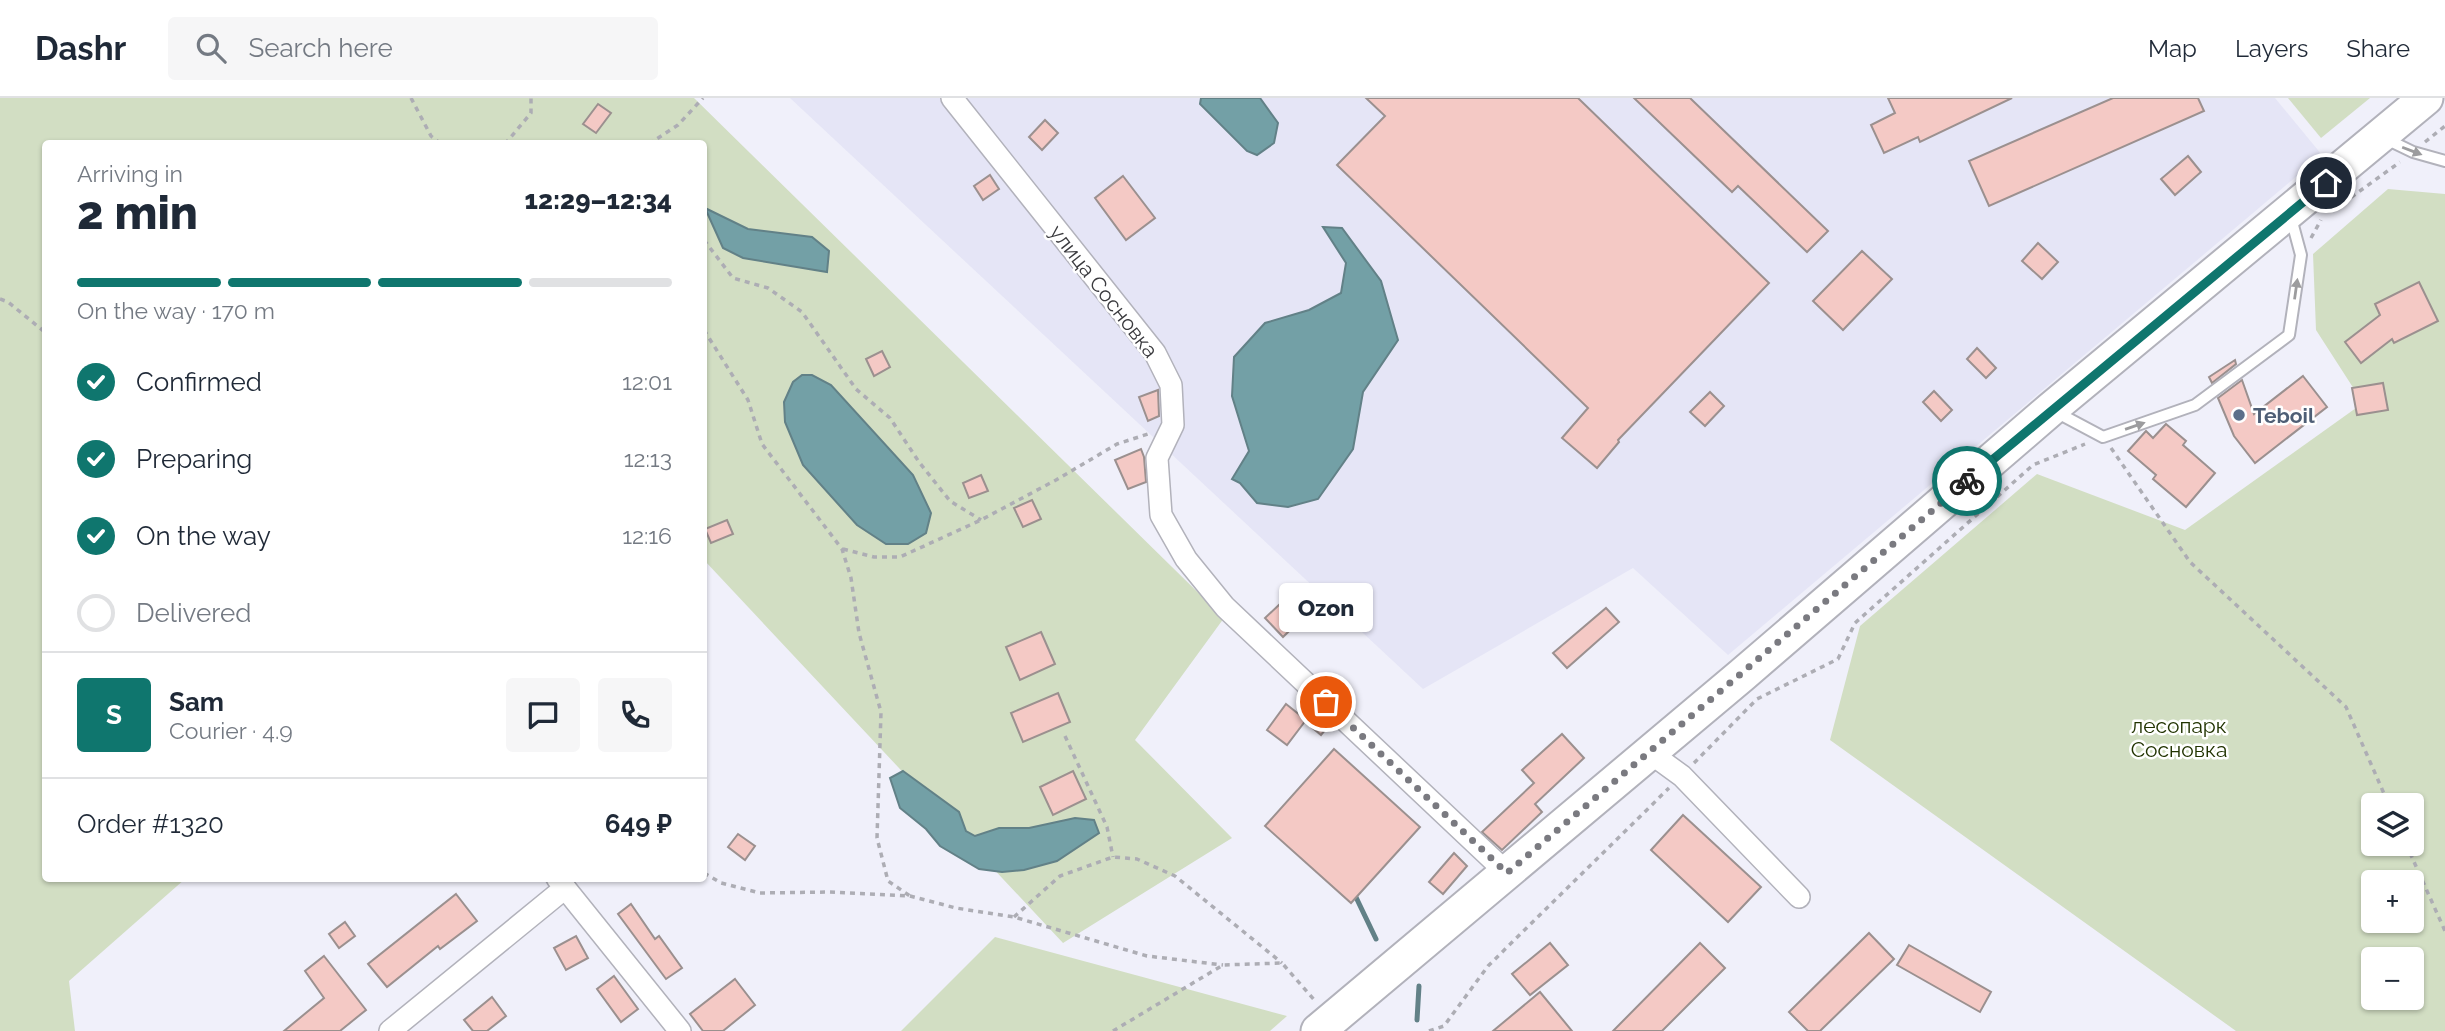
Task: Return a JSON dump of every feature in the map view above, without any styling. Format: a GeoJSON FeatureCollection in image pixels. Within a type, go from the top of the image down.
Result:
{"type":"FeatureCollection","features":[{"type":"Feature","properties":{"kind":"main road"},"geometry":{"type":"LineString","coordinates":[[1325,1025],[1752,666],[2051,409],[2427,98]]}},
{"type":"Feature","properties":{"kind":"street","name":"улица Сосновка"},"geometry":{"type":"LineString","coordinates":[[952,98],[1155,353],[1171,385],[1173,425],[1157,458],[1161,514],[1186,559],[1225,607],[1507,873]]}},
{"type":"Feature","properties":{"kind":"street"},"geometry":{"type":"LineString","coordinates":[[1649,752],[1682,776],[1799,897]]}},
{"type":"Feature","properties":{"kind":"street"},"geometry":{"type":"LineString","coordinates":[[390,1031],[561,883],[680,1031]]}},
{"type":"Feature","properties":{"kind":"lane"},"geometry":{"type":"LineString","coordinates":[[2382,136],[2413,152],[2445,161]]}},
{"type":"Feature","properties":{"kind":"lane"},"geometry":{"type":"LineString","coordinates":[[2051,409],[2103,437],[2195,405],[2289,335],[2301,255],[2289,213]]}},
{"type":"Feature","properties":{"kind":"path"},"geometry":{"type":"LineString","coordinates":[[411,98],[436,140]]}},
{"type":"Feature","properties":{"kind":"path"},"geometry":{"type":"LineString","coordinates":[[508,140],[531,113],[531,98]]}},
{"type":"Feature","properties":{"kind":"path"},"geometry":{"type":"LineString","coordinates":[[655,140],[678,125],[704,98]]}},
{"type":"Feature","properties":{"kind":"path"},"geometry":{"type":"LineString","coordinates":[[2332,211],[2445,126]]}},
{"type":"Feature","properties":{"kind":"path"},"geometry":{"type":"LineString","coordinates":[[2301,255],[2322,219]]}},
{"type":"Feature","properties":{"kind":"path"},"geometry":{"type":"LineString","coordinates":[[707,244],[733,278],[768,288],[802,312],[856,388],[890,418],[950,501],[981,520]]}},
{"type":"Feature","properties":{"kind":"path"},"geometry":{"type":"LineString","coordinates":[[0,299],[8,302],[42,330]]}},
{"type":"Feature","properties":{"kind":"path"},"geometry":{"type":"LineString","coordinates":[[707,335],[748,400],[762,444],[842,549],[851,578],[859,633],[881,712],[877,838],[888,881],[910,896]]}},
{"type":"Feature","properties":{"kind":"path"},"geometry":{"type":"LineString","coordinates":[[842,549],[874,557],[900,557],[981,520],[1117,444],[1173,425]]}},
{"type":"Feature","properties":{"kind":"path"},"geometry":{"type":"LineString","coordinates":[[1429,1031],[1444,1026],[1488,966],[1757,699],[1838,659],[1855,623],[2033,465],[2103,437],[2190,562],[2346,707],[2384,793]]}},
{"type":"Feature","properties":{"kind":"path"},"geometry":{"type":"LineString","coordinates":[[1065,736],[1107,827],[1113,857]]}},
{"type":"Feature","properties":{"kind":"path"},"geometry":{"type":"LineString","coordinates":[[2411,856],[2445,931]]}},
{"type":"Feature","properties":{"kind":"path"},"geometry":{"type":"LineString","coordinates":[[1014,917],[1060,876],[1113,857],[1137,859],[1175,876],[1282,963],[1325,1025]]}},
{"type":"Feature","properties":{"kind":"path"},"geometry":{"type":"LineString","coordinates":[[707,875],[721,883],[760,893],[829,892],[910,896],[956,908],[1014,917],[1147,956],[1223,965],[1282,963]]}},
{"type":"Feature","properties":{"kind":"path"},"geometry":{"type":"LineString","coordinates":[[1113,1031],[1223,965]]}},
{"type":"Feature","properties":{"kind":"shaded area"},"geometry":{"type":"Polygon","coordinates":[[[790,98],[2275,98],[2322,155],[1728,655],[1633,568],[1423,689],[790,98]]]}},
{"type":"Feature","properties":{"kind":"green space"},"geometry":{"type":"Polygon","coordinates":[[[0,98],[694,98],[1224,618],[1135,740],[1232,838],[1063,943],[707,563],[707,140],[42,140],[42,882],[182,882],[69,981],[75,1031],[0,1031],[0,98]]]}},
{"type":"Feature","properties":{"kind":"green space"},"geometry":{"type":"Polygon","coordinates":[[[2288,98],[2370,98],[2321,138],[2288,98]]]}},
{"type":"Feature","properties":{"kind":"green space","name":"лесопарк Сосновка"},"geometry":{"type":"Polygon","coordinates":[[[2388,189],[2445,194],[2445,1031],[2236,1031],[1830,740],[1860,626],[2037,474],[2185,530],[2363,403],[2316,330],[2313,254],[2388,189]]]}},
{"type":"Feature","properties":{"kind":"green space"},"geometry":{"type":"Polygon","coordinates":[[[995,937],[1287,1016],[1270,1031],[901,1031],[995,937]]]}},
{"type":"Feature","properties":{"kind":"water"},"geometry":{"type":"Polygon","coordinates":[[[1201,98],[1260,98],[1278,123],[1274,143],[1257,155],[1247,151],[1200,104],[1201,98]]]}},
{"type":"Feature","properties":{"kind":"water"},"geometry":{"type":"Polygon","coordinates":[[[707,209],[748,229],[812,237],[829,251],[827,272],[743,258],[723,248],[707,209]]]}},
{"type":"Feature","properties":{"kind":"water"},"geometry":{"type":"Polygon","coordinates":[[[1323,227],[1342,228],[1381,281],[1398,340],[1363,392],[1353,449],[1318,499],[1288,507],[1257,503],[1240,483],[1232,479],[1249,451],[1232,396],[1234,357],[1265,323],[1309,310],[1341,293],[1346,263],[1323,227]]]}},
{"type":"Feature","properties":{"kind":"water"},"geometry":{"type":"Polygon","coordinates":[[[802,375],[812,375],[831,385],[913,475],[931,513],[926,533],[908,544],[886,544],[857,525],[803,465],[785,422],[784,402],[793,382],[802,375]]]}},
{"type":"Feature","properties":{"kind":"water"},"geometry":{"type":"Polygon","coordinates":[[[903,771],[959,812],[966,831],[975,836],[999,828],[1029,828],[1075,818],[1094,820],[1099,833],[1057,861],[1024,870],[1002,872],[979,869],[940,846],[926,829],[900,808],[890,778],[903,771]]]}},
{"type":"Feature","properties":{"kind":"building"},"geometry":{"type":"Polygon","coordinates":[[[1366,98],[1578,98],[1769,283],[1618,440],[1597,468],[1562,438],[1588,408],[1337,165],[1385,116],[1366,98]]]}},
{"type":"Feature","properties":{"kind":"building"},"geometry":{"type":"Polygon","coordinates":[[[1634,98],[1690,98],[1828,231],[1807,252],[1738,186],[1732,192],[1634,98]]]}},
{"type":"Feature","properties":{"kind":"building"},"geometry":{"type":"Polygon","coordinates":[[[1888,98],[2012,98],[1920,142],[1918,137],[1884,153],[1871,125],[1895,113],[1888,98]]]}},
{"type":"Feature","properties":{"kind":"building"},"geometry":{"type":"Polygon","coordinates":[[[2113,98],[2198,98],[2204,111],[1989,206],[1969,161],[2113,98]]]}},
{"type":"Feature","properties":{"kind":"building"},"geometry":{"type":"Polygon","coordinates":[[[598,104],[611,113],[596,133],[583,124],[598,104]]]}},
{"type":"Feature","properties":{"kind":"building"},"geometry":{"type":"Polygon","coordinates":[[[1045,120],[1058,133],[1042,150],[1029,137],[1045,120]]]}},
{"type":"Feature","properties":{"kind":"building"},"geometry":{"type":"Polygon","coordinates":[[[2188,156],[2201,172],[2175,195],[2161,179],[2188,156]]]}},
{"type":"Feature","properties":{"kind":"building"},"geometry":{"type":"Polygon","coordinates":[[[990,175],[999,189],[983,200],[974,186],[990,175]]]}},
{"type":"Feature","properties":{"kind":"building"},"geometry":{"type":"Polygon","coordinates":[[[1123,176],[1155,218],[1126,240],[1095,198],[1123,176]]]}},
{"type":"Feature","properties":{"kind":"building"},"geometry":{"type":"Polygon","coordinates":[[[2038,243],[2058,262],[2042,279],[2022,261],[2038,243]]]}},
{"type":"Feature","properties":{"kind":"building"},"geometry":{"type":"Polygon","coordinates":[[[1862,251],[1892,279],[1843,330],[1813,301],[1862,251]]]}},
{"type":"Feature","properties":{"kind":"building"},"geometry":{"type":"Polygon","coordinates":[[[2419,282],[2438,321],[2394,343],[2392,339],[2361,363],[2345,342],[2380,315],[2375,304],[2419,282]]]}},
{"type":"Feature","properties":{"kind":"building"},"geometry":{"type":"Polygon","coordinates":[[[1977,348],[1996,368],[1986,378],[1967,359],[1977,348]]]}},
{"type":"Feature","properties":{"kind":"building"},"geometry":{"type":"Polygon","coordinates":[[[882,351],[890,367],[874,376],[866,359],[882,351]]]}},
{"type":"Feature","properties":{"kind":"building"},"geometry":{"type":"Polygon","coordinates":[[[2235,360],[2236,364],[2212,383],[2209,377],[2235,360]]]}},
{"type":"Feature","properties":{"kind":"building"},"geometry":{"type":"Polygon","coordinates":[[[2303,376],[2327,407],[2255,463],[2234,436],[2218,398],[2242,380],[2254,414],[2303,376]]]}},
{"type":"Feature","properties":{"kind":"building"},"geometry":{"type":"Polygon","coordinates":[[[2383,383],[2388,410],[2357,415],[2352,388],[2383,383]]]}},
{"type":"Feature","properties":{"kind":"building"},"geometry":{"type":"Polygon","coordinates":[[[1158,390],[1159,416],[1148,421],[1139,397],[1158,390]]]}},
{"type":"Feature","properties":{"kind":"building"},"geometry":{"type":"Polygon","coordinates":[[[1934,391],[1952,410],[1941,421],[1923,402],[1934,391]]]}},
{"type":"Feature","properties":{"kind":"building"},"geometry":{"type":"Polygon","coordinates":[[[1710,392],[1724,406],[1705,426],[1690,412],[1710,392]]]}},
{"type":"Feature","properties":{"kind":"building"},"geometry":{"type":"Polygon","coordinates":[[[2166,424],[2186,441],[2183,445],[2215,473],[2186,507],[2153,479],[2156,475],[2128,451],[2146,431],[2153,438],[2166,424]]]}},
{"type":"Feature","properties":{"kind":"building"},"geometry":{"type":"Polygon","coordinates":[[[1141,449],[1146,482],[1128,489],[1115,460],[1141,449]]]}},
{"type":"Feature","properties":{"kind":"building"},"geometry":{"type":"Polygon","coordinates":[[[981,475],[988,491],[969,498],[963,483],[981,475]]]}},
{"type":"Feature","properties":{"kind":"building"},"geometry":{"type":"Polygon","coordinates":[[[1032,500],[1041,519],[1023,527],[1014,508],[1032,500]]]}},
{"type":"Feature","properties":{"kind":"building"},"geometry":{"type":"Polygon","coordinates":[[[727,520],[733,534],[711,543],[707,528],[727,520]]]}},
{"type":"Feature","properties":{"kind":"building"},"geometry":{"type":"Polygon","coordinates":[[[1298,587],[1316,605],[1283,637],[1265,618],[1298,587]]]}},
{"type":"Feature","properties":{"kind":"building"},"geometry":{"type":"Polygon","coordinates":[[[1606,608],[1619,622],[1567,668],[1553,653],[1606,608]]]}},
{"type":"Feature","properties":{"kind":"building"},"geometry":{"type":"Polygon","coordinates":[[[1041,632],[1055,664],[1020,680],[1006,647],[1041,632]]]}},
{"type":"Feature","properties":{"kind":"building"},"geometry":{"type":"Polygon","coordinates":[[[1058,693],[1070,722],[1023,742],[1011,713],[1058,693]]]}},
{"type":"Feature","properties":{"kind":"building"},"geometry":{"type":"Polygon","coordinates":[[[1286,704],[1306,720],[1287,745],[1267,730],[1286,704]]]}},
{"type":"Feature","properties":{"kind":"building"},"geometry":{"type":"Polygon","coordinates":[[[1317,712],[1330,724],[1321,735],[1308,724],[1317,712]]]}},
{"type":"Feature","properties":{"kind":"building"},"geometry":{"type":"Polygon","coordinates":[[[1562,734],[1584,758],[1535,804],[1542,812],[1502,850],[1482,832],[1534,783],[1522,770],[1562,734]]]}},
{"type":"Feature","properties":{"kind":"building"},"geometry":{"type":"Polygon","coordinates":[[[1334,749],[1420,827],[1351,903],[1265,826],[1334,749]]]}},
{"type":"Feature","properties":{"kind":"building"},"geometry":{"type":"Polygon","coordinates":[[[1073,771],[1086,799],[1053,815],[1040,787],[1073,771]]]}},
{"type":"Feature","properties":{"kind":"building"},"geometry":{"type":"Polygon","coordinates":[[[1683,815],[1761,887],[1728,922],[1651,850],[1683,815]]]}},
{"type":"Feature","properties":{"kind":"building"},"geometry":{"type":"Polygon","coordinates":[[[738,834],[755,846],[745,860],[728,847],[738,834]]]}},
{"type":"Feature","properties":{"kind":"building"},"geometry":{"type":"Polygon","coordinates":[[[1454,853],[1467,866],[1443,894],[1429,882],[1454,853]]]}},
{"type":"Feature","properties":{"kind":"building"},"geometry":{"type":"Polygon","coordinates":[[[456,894],[477,921],[440,949],[438,946],[387,987],[368,964],[456,894]]]}},
{"type":"Feature","properties":{"kind":"building"},"geometry":{"type":"Polygon","coordinates":[[[631,904],[655,939],[659,936],[682,968],[666,979],[618,914],[631,904]]]}},
{"type":"Feature","properties":{"kind":"building"},"geometry":{"type":"Polygon","coordinates":[[[345,922],[355,936],[339,948],[329,934],[345,922]]]}},
{"type":"Feature","properties":{"kind":"building"},"geometry":{"type":"Polygon","coordinates":[[[1869,933],[1894,959],[1820,1031],[1808,1031],[1789,1012],[1869,933]]]}},
{"type":"Feature","properties":{"kind":"building"},"geometry":{"type":"Polygon","coordinates":[[[576,936],[588,958],[566,970],[554,948],[576,936]]]}},
{"type":"Feature","properties":{"kind":"building"},"geometry":{"type":"Polygon","coordinates":[[[1550,943],[1568,965],[1530,995],[1512,974],[1550,943]]]}},
{"type":"Feature","properties":{"kind":"building"},"geometry":{"type":"Polygon","coordinates":[[[1700,943],[1725,968],[1662,1031],[1613,1031],[1700,943]]]}},
{"type":"Feature","properties":{"kind":"building"},"geometry":{"type":"Polygon","coordinates":[[[1909,945],[1991,992],[1980,1012],[1897,965],[1909,945]]]}},
{"type":"Feature","properties":{"kind":"building"},"geometry":{"type":"Polygon","coordinates":[[[324,956],[366,1010],[340,1031],[284,1031],[324,998],[305,971],[324,956]]]}},
{"type":"Feature","properties":{"kind":"building"},"geometry":{"type":"Polygon","coordinates":[[[614,976],[638,1009],[621,1022],[597,989],[614,976]]]}},
{"type":"Feature","properties":{"kind":"building"},"geometry":{"type":"Polygon","coordinates":[[[735,979],[755,1005],[723,1031],[703,1031],[690,1014],[735,979]]]}},
{"type":"Feature","properties":{"kind":"building"},"geometry":{"type":"Polygon","coordinates":[[[1540,992],[1572,1031],[1493,1031],[1540,992]]]}},
{"type":"Feature","properties":{"kind":"building"},"geometry":{"type":"Polygon","coordinates":[[[492,997],[506,1016],[487,1031],[473,1031],[464,1020],[492,997]]]}},
{"type":"Feature","properties":{"kind":"waterway"},"geometry":{"type":"LineString","coordinates":[[1353,891],[1376,939]]}},
{"type":"Feature","properties":{"kind":"waterway"},"geometry":{"type":"LineString","coordinates":[[1417,1020],[1419,986]]}},
{"type":"Feature","properties":{"kind":"way so far"},"geometry":{"type":"LineString","coordinates":[[1326,702],[1507,873],[1967,481]]}},
{"type":"Feature","properties":{"kind":"place","name":"Teboil"},"geometry":{"type":"Point","coordinates":[2239,415]}},
{"type":"Feature","properties":{"kind":"place","name":"Ozon"},"geometry":{"type":"Point","coordinates":[1326,702]}},
{"type":"Feature","properties":{"kind":"route"},"geometry":{"type":"LineString","coordinates":[[1967,481],[2326,183]]}}]}
